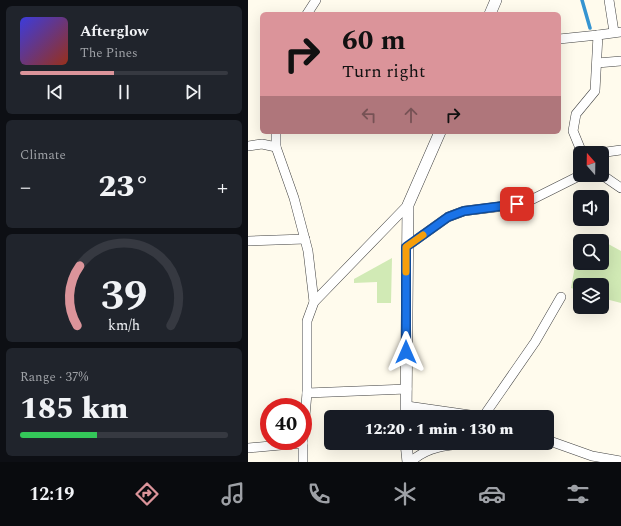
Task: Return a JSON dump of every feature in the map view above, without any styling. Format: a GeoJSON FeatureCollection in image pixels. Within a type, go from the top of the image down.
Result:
{"type":"FeatureCollection","features":[{"type":"Feature","properties":{"kind":"street"},"geometry":{"type":"LineString","coordinates":[[307,12],[316,0]]}},
{"type":"Feature","properties":{"kind":"street"},"geometry":{"type":"LineString","coordinates":[[491,12],[496,0]]}},
{"type":"Feature","properties":{"kind":"street"},"geometry":{"type":"LineString","coordinates":[[561,39],[618,32],[609,0]]}},
{"type":"Feature","properties":{"kind":"street"},"geometry":{"type":"LineString","coordinates":[[579,146],[573,131],[574,122],[576,114],[595,91],[598,35]]}},
{"type":"Feature","properties":{"kind":"street"},"geometry":{"type":"LineString","coordinates":[[597,63],[621,61]]}},
{"type":"Feature","properties":{"kind":"street"},"geometry":{"type":"LineString","coordinates":[[276,134],[276,147],[294,198],[305,239],[314,302]]}},
{"type":"Feature","properties":{"kind":"street"},"geometry":{"type":"LineString","coordinates":[[307,398],[307,321],[314,302],[408,205],[439,134]]}},
{"type":"Feature","properties":{"kind":"street"},"geometry":{"type":"LineString","coordinates":[[248,146],[262,144],[276,147]]}},
{"type":"Feature","properties":{"kind":"street"},"geometry":{"type":"LineString","coordinates":[[609,152],[621,150]]}},
{"type":"Feature","properties":{"kind":"street"},"geometry":{"type":"LineString","coordinates":[[406,247],[448,217],[464,211],[505,206],[529,201],[573,179]]}},
{"type":"Feature","properties":{"kind":"street"},"geometry":{"type":"LineString","coordinates":[[609,180],[621,188]]}},
{"type":"Feature","properties":{"kind":"street"},"geometry":{"type":"LineString","coordinates":[[406,410],[406,247],[408,205]]}},
{"type":"Feature","properties":{"kind":"street"},"geometry":{"type":"LineString","coordinates":[[248,241],[305,239]]}},
{"type":"Feature","properties":{"kind":"street"},"geometry":{"type":"LineString","coordinates":[[489,410],[535,342],[560,297]]}},
{"type":"Feature","properties":{"kind":"street"},"geometry":{"type":"LineString","coordinates":[[307,393],[406,389]]}},
{"type":"Feature","properties":{"kind":"street"},"geometry":{"type":"LineString","coordinates":[[554,443],[593,459],[621,461]]}},
{"type":"Feature","properties":{"kind":"street"},"geometry":{"type":"LineString","coordinates":[[248,448],[260,446]]}},
{"type":"Feature","properties":{"kind":"street"},"geometry":{"type":"LineString","coordinates":[[303,450],[304,462]]}},
{"type":"Feature","properties":{"kind":"street"},"geometry":{"type":"LineString","coordinates":[[407,450],[409,462]]}},
{"type":"Feature","properties":{"kind":"street"},"geometry":{"type":"LineString","coordinates":[[409,462],[418,454],[428,450]]}},
{"type":"Feature","properties":{"kind":"green space"},"geometry":{"type":"Polygon","coordinates":[[[609,244],[621,251],[621,303],[609,300],[609,278],[573,278],[573,289],[571,288],[574,270],[609,270],[609,244]]]}},
{"type":"Feature","properties":{"kind":"green space"},"geometry":{"type":"Polygon","coordinates":[[[392,258],[391,303],[377,303],[377,282],[354,283],[354,279],[392,258]]]}},
{"type":"Feature","properties":{"kind":"waterway"},"geometry":{"type":"LineString","coordinates":[[582,0],[590,28]]}},
{"type":"Feature","properties":{"kind":"slow traffic"},"geometry":{"type":"LineString","coordinates":[[406,272],[406,247],[423,235]]}},
{"type":"Feature","properties":{"kind":"route"},"geometry":{"type":"LineString","coordinates":[[406,352],[406,247],[448,217],[464,211],[517,204]]}}]}
